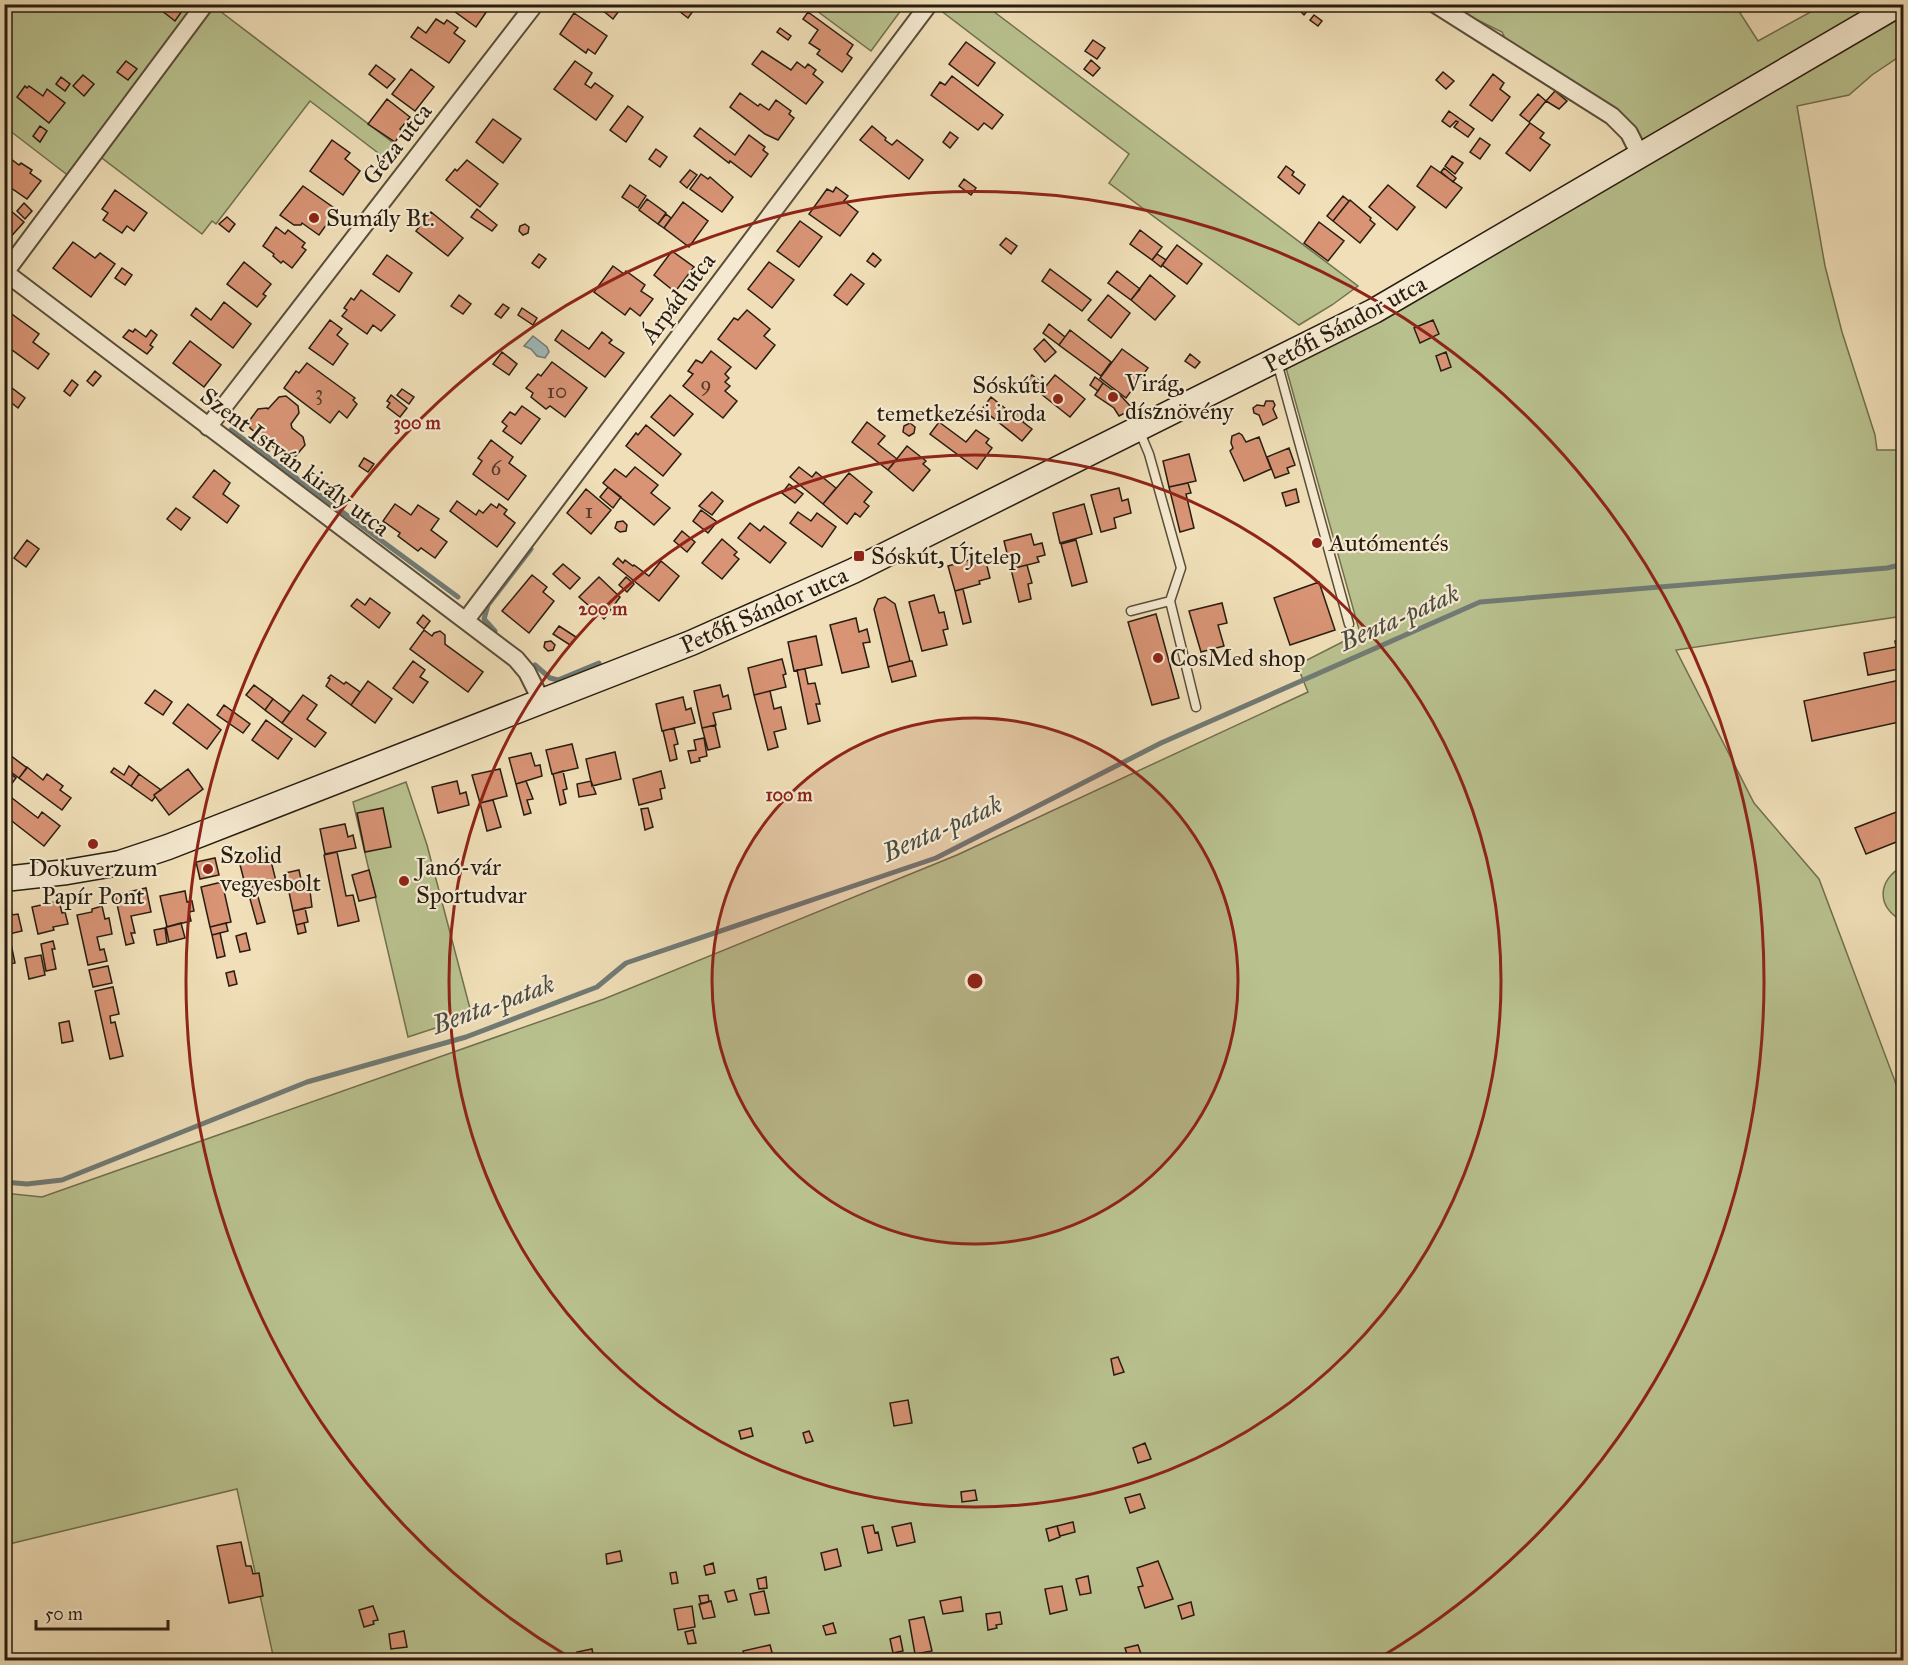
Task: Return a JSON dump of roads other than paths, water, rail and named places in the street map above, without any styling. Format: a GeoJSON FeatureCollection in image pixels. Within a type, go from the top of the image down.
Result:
{"type":"FeatureCollection","features":[{"type":"Feature","properties":{"kind":"main road","name":"Petőfi Sándor utca"},"geometry":{"type":"LineString","coordinates":[[4,879],[78,870],[120,863],[139,857],[691,643],[823,585],[1276,361],[1421,284],[1899,4]]}},
{"type":"Feature","properties":{"kind":"street"},"geometry":{"type":"LineString","coordinates":[[5,273],[205,4]]}},
{"type":"Feature","properties":{"kind":"street","name":"Géza utca"},"geometry":{"type":"LineString","coordinates":[[208,426],[535,4]]}},
{"type":"Feature","properties":{"kind":"street","name":"Árpád utca"},"geometry":{"type":"LineString","coordinates":[[466,620],[929,4]]}},
{"type":"Feature","properties":{"kind":"street"},"geometry":{"type":"LineString","coordinates":[[1435,4],[1612,116],[1629,133],[1640,155]]}},
{"type":"Feature","properties":{"kind":"street","name":"Szent István király utca"},"geometry":{"type":"LineString","coordinates":[[5,273],[516,659],[541,700]]}},
{"type":"Feature","properties":{"kind":"lane"},"geometry":{"type":"LineString","coordinates":[[1276,361],[1349,624]]}},
{"type":"Feature","properties":{"kind":"lane"},"geometry":{"type":"LineString","coordinates":[[1138,430],[1149,454],[1181,568],[1170,601],[1196,707]]}},
{"type":"Feature","properties":{"kind":"lane"},"geometry":{"type":"LineString","coordinates":[[1131,611],[1170,601]]}},
{"type":"Feature","properties":{"kind":"water"},"geometry":{"type":"Polygon","coordinates":[[[533,336],[547,347],[549,352],[545,358],[537,356],[531,349],[524,346],[533,336]]]}},
{"type":"Feature","properties":{"kind":"waterway"},"geometry":{"type":"LineString","coordinates":[[231,430],[458,597]]}},
{"type":"Feature","properties":{"kind":"waterway"},"geometry":{"type":"LineString","coordinates":[[495,631],[484,619],[488,605],[531,549]]}},
{"type":"Feature","properties":{"kind":"waterway","name":"Benta-patak"},"geometry":{"type":"LineString","coordinates":[[4,1182],[27,1184],[62,1180],[307,1082],[466,1037],[597,987],[626,963],[936,858],[1161,743],[1480,602],[1887,568],[1904,564]]}},
{"type":"Feature","properties":{"kind":"waterway"},"geometry":{"type":"LineString","coordinates":[[535,665],[550,678],[558,680],[599,663]]}},
{"type":"Feature","properties":{"kind":"place","name":"Sumály Bt."},"geometry":{"type":"Point","coordinates":[314,218]}},
{"type":"Feature","properties":{"kind":"place","name":"Virág, dísznövény"},"geometry":{"type":"Point","coordinates":[1113,397]}},
{"type":"Feature","properties":{"kind":"place","name":"Sóskúti temetkezési iroda"},"geometry":{"type":"Point","coordinates":[1058,399]}},
{"type":"Feature","properties":{"kind":"place","name":"Autómentés"},"geometry":{"type":"Point","coordinates":[1317,543]}},
{"type":"Feature","properties":{"kind":"place","name":"Sóskút, Újtelep"},"geometry":{"type":"Point","coordinates":[859,556]}},
{"type":"Feature","properties":{"kind":"place","name":"CosMed shop"},"geometry":{"type":"Point","coordinates":[1158,658]}},
{"type":"Feature","properties":{"kind":"place","name":"Dokuverzum Papír Pont"},"geometry":{"type":"Point","coordinates":[93,844]}},
{"type":"Feature","properties":{"kind":"place","name":"Szolid vegyesbolt"},"geometry":{"type":"Point","coordinates":[208,869]}},
{"type":"Feature","properties":{"kind":"place","name":"Janó-vár Sportudvar"},"geometry":{"type":"Point","coordinates":[404,881]}}]}
